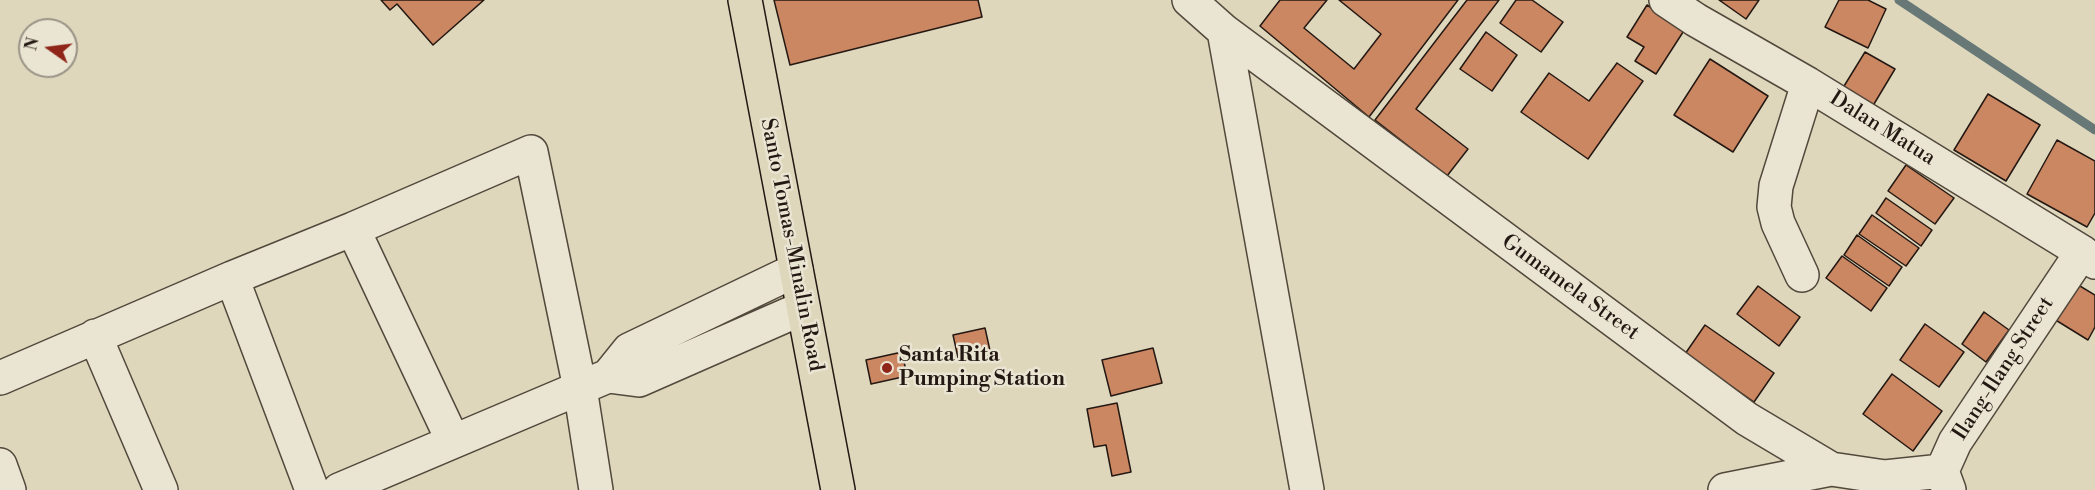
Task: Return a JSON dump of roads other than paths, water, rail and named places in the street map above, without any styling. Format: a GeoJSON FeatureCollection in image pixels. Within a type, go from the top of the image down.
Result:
{"type":"FeatureCollection","features":[{"type":"Feature","properties":{"kind":"main road","name":"Santo Tomas-Minalin Road"},"geometry":{"type":"LineString","coordinates":[[745,0],[838,490]]}},
{"type":"Feature","properties":{"kind":"street","name":"Gumamela Street"},"geometry":{"type":"LineString","coordinates":[[1190,0],[1224,31],[1748,419],[1831,469],[1885,477],[1946,480]]}},
{"type":"Feature","properties":{"kind":"street","name":"Dalan Matua"},"geometry":{"type":"LineString","coordinates":[[1666,0],[1696,20],[1809,84],[2088,257]]}},
{"type":"Feature","properties":{"kind":"street"},"geometry":{"type":"LineString","coordinates":[[1224,31],[1307,490]]}},
{"type":"Feature","properties":{"kind":"street"},"geometry":{"type":"LineString","coordinates":[[1802,275],[1778,223],[1774,207],[1776,186],[1809,84]]}},
{"type":"Feature","properties":{"kind":"street"},"geometry":{"type":"LineString","coordinates":[[0,378],[531,152],[594,382],[596,490]]}},
{"type":"Feature","properties":{"kind":"street"},"geometry":{"type":"LineString","coordinates":[[353,229],[453,441]]}},
{"type":"Feature","properties":{"kind":"street","name":"Ilang-Ilang Street"},"geometry":{"type":"LineString","coordinates":[[1946,480],[1955,442],[2088,257]]}},
{"type":"Feature","properties":{"kind":"street"},"geometry":{"type":"LineString","coordinates":[[339,490],[594,382],[629,350],[796,270]]}},
{"type":"Feature","properties":{"kind":"street"},"geometry":{"type":"LineString","coordinates":[[232,278],[312,490]]}},
{"type":"Feature","properties":{"kind":"street"},"geometry":{"type":"LineString","coordinates":[[594,382],[639,380],[803,308]]}},
{"type":"Feature","properties":{"kind":"street"},"geometry":{"type":"LineString","coordinates":[[95,336],[161,490]]}},
{"type":"Feature","properties":{"kind":"street"},"geometry":{"type":"LineString","coordinates":[[0,465],[9,490]]}},
{"type":"Feature","properties":{"kind":"street"},"geometry":{"type":"LineString","coordinates":[[1725,490],[1791,483],[1831,469]]}},
{"type":"Feature","properties":{"kind":"waterway"},"geometry":{"type":"LineString","coordinates":[[1899,0],[2095,130]]}},
{"type":"Feature","properties":{"kind":"place","name":"Santa Rita Pumping Station"},"geometry":{"type":"Point","coordinates":[887,368]}}]}
